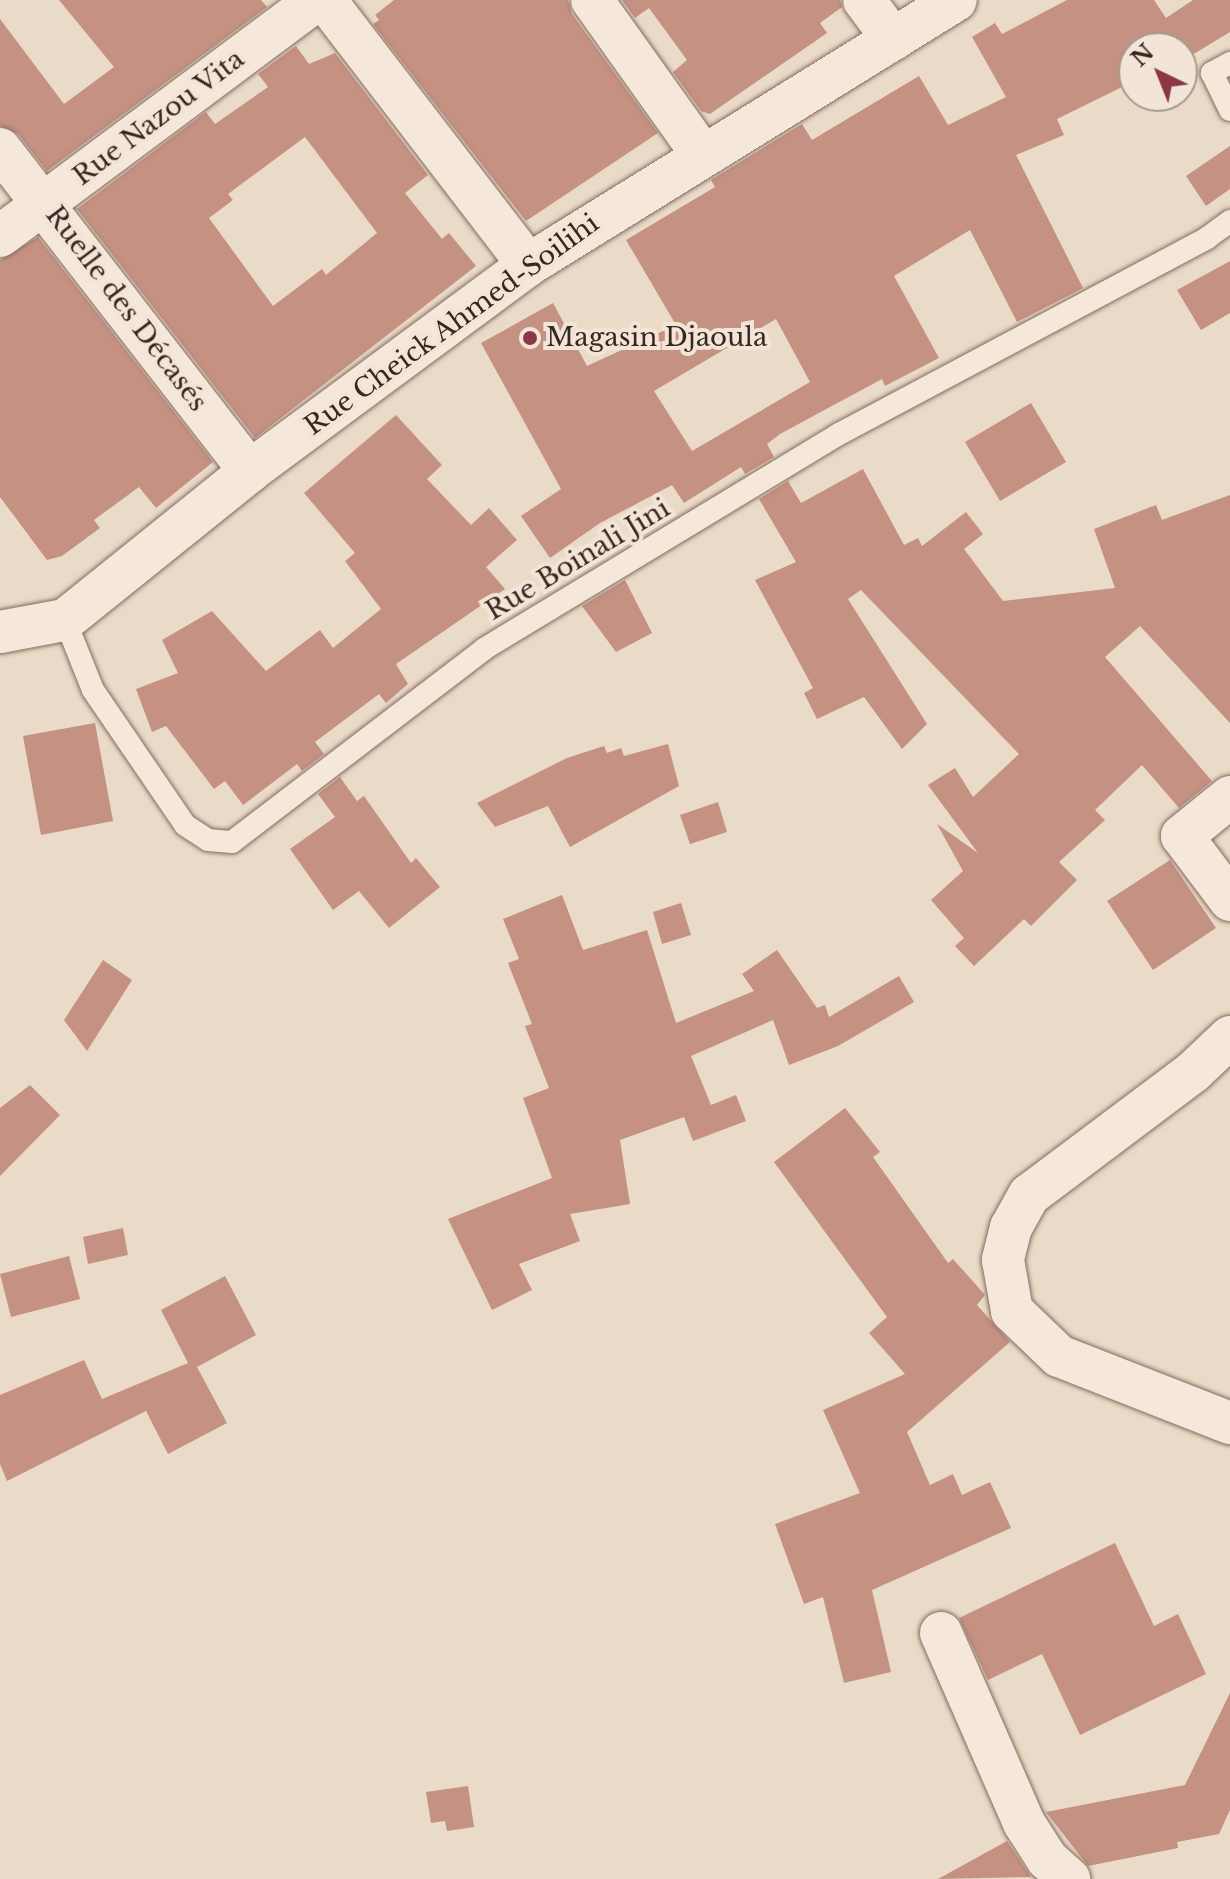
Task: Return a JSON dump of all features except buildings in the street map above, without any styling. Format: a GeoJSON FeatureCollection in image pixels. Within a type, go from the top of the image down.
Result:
{"type":"FeatureCollection","features":[{"type":"Feature","properties":{"kind":"street","name":"Rue Nazou Vita"},"geometry":{"type":"LineString","coordinates":[[0,236],[317,0]]}},
{"type":"Feature","properties":{"kind":"street"},"geometry":{"type":"LineString","coordinates":[[325,0],[528,265]]}},
{"type":"Feature","properties":{"kind":"street"},"geometry":{"type":"LineString","coordinates":[[592,0],[702,154]]}},
{"type":"Feature","properties":{"kind":"street"},"geometry":{"type":"LineString","coordinates":[[864,0],[893,39]]}},
{"type":"Feature","properties":{"kind":"street","name":"Rue Cheick Ahmed-Soilihi"},"geometry":{"type":"LineString","coordinates":[[0,632],[65,620],[250,471],[528,265],[702,154],[956,0]]}},
{"type":"Feature","properties":{"kind":"street","name":"Ruelle des Décasés"},"geometry":{"type":"LineString","coordinates":[[0,149],[46,203],[250,471]]}},
{"type":"Feature","properties":{"kind":"street"},"geometry":{"type":"LineString","coordinates":[[1230,797],[1182,836],[1230,900]]}},
{"type":"Feature","properties":{"kind":"street"},"geometry":{"type":"LineString","coordinates":[[1230,1037],[1193,1072],[1029,1195],[1011,1227],[1003,1260],[1012,1311],[1059,1356],[1230,1423]]}},
{"type":"Feature","properties":{"kind":"street"},"geometry":{"type":"LineString","coordinates":[[941,1633],[1024,1823],[1047,1859],[1069,1879]]}},
{"type":"Feature","properties":{"kind":"lane"},"geometry":{"type":"LineString","coordinates":[[1230,63],[1212,73],[1230,110]]}},
{"type":"Feature","properties":{"kind":"lane","name":"Rue Boinali Jini"},"geometry":{"type":"LineString","coordinates":[[65,620],[93,690],[185,825],[208,840],[232,842],[484,649],[839,434],[1207,238],[1230,221]]}},
{"type":"Feature","properties":{"kind":"place","name":"Magasin Djaoula"},"geometry":{"type":"Point","coordinates":[530,338]}}]}
